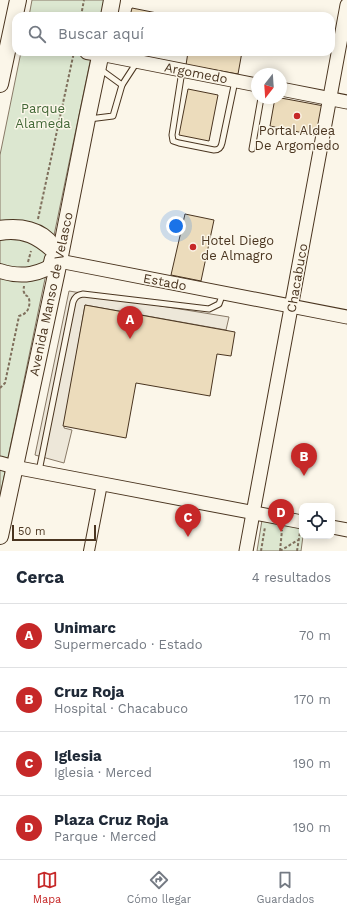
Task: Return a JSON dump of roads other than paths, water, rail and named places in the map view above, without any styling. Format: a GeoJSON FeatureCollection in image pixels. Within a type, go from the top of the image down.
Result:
{"type":"FeatureCollection","features":[{"type":"Feature","properties":{"kind":"main road"},"geometry":{"type":"LineString","coordinates":[[15,12],[18,0]]}},
{"type":"Feature","properties":{"kind":"main road"},"geometry":{"type":"LineString","coordinates":[[110,12],[112,0]]}},
{"type":"Feature","properties":{"kind":"main road"},"geometry":{"type":"LineString","coordinates":[[0,84],[12,23]]}},
{"type":"Feature","properties":{"kind":"main road","name":"Avenida Manso de Velasco"},"geometry":{"type":"LineString","coordinates":[[0,536],[7,465],[59,262],[87,119],[97,56]]}},
{"type":"Feature","properties":{"kind":"main road"},"geometry":{"type":"LineString","coordinates":[[0,228],[20,227],[41,234],[47,238],[56,249],[59,262],[44,271],[34,274],[16,275],[0,271]]}},
{"type":"Feature","properties":{"kind":"street","name":"Chacabuco"},"geometry":{"type":"LineString","coordinates":[[246,551],[347,5]]}},
{"type":"Feature","properties":{"kind":"street","name":"Argomedo"},"geometry":{"type":"LineString","coordinates":[[97,56],[138,61],[251,83]]}},
{"type":"Feature","properties":{"kind":"street"},"geometry":{"type":"LineString","coordinates":[[287,90],[347,102]]}},
{"type":"Feature","properties":{"kind":"street"},"geometry":{"type":"LineString","coordinates":[[0,236],[7,234],[20,235],[30,238],[41,244],[53,255],[49,258],[47,266],[33,270],[20,270],[0,264]]}},
{"type":"Feature","properties":{"kind":"street","name":"Estado"},"geometry":{"type":"LineString","coordinates":[[59,262],[347,317]]}},
{"type":"Feature","properties":{"kind":"street"},"geometry":{"type":"LineString","coordinates":[[7,465],[299,521]]}},
{"type":"Feature","properties":{"kind":"street"},"geometry":{"type":"LineString","coordinates":[[89,551],[102,484]]}},
{"type":"Feature","properties":{"kind":"street"},"geometry":{"type":"LineString","coordinates":[[335,528],[347,530]]}},
{"type":"Feature","properties":{"kind":"lane"},"geometry":{"type":"LineString","coordinates":[[97,56],[122,85]]}},
{"type":"Feature","properties":{"kind":"lane"},"geometry":{"type":"LineString","coordinates":[[87,119],[113,116],[122,85],[138,61]]}},
{"type":"Feature","properties":{"kind":"lane"},"geometry":{"type":"LineString","coordinates":[[182,70],[172,135],[173,141],[214,150],[220,148],[222,143],[235,80]]}},
{"type":"Feature","properties":{"kind":"lane"},"geometry":{"type":"LineString","coordinates":[[252,149],[260,104]]}},
{"type":"Feature","properties":{"kind":"lane"},"geometry":{"type":"LineString","coordinates":[[39,472],[73,302],[77,295],[83,294],[209,309],[219,304],[223,293]]}},
{"type":"Feature","properties":{"kind":"place","name":"Portal Aldea De Argomedo"},"geometry":{"type":"Point","coordinates":[297,116]}},
{"type":"Feature","properties":{"kind":"place","name":"Hotel Diego de Almagro"},"geometry":{"type":"Point","coordinates":[193,247]}},
{"type":"Feature","properties":{"kind":"place","name":"Unimarc"},"geometry":{"type":"Point","coordinates":[130,339]}},
{"type":"Feature","properties":{"kind":"place","name":"Cruz Roja"},"geometry":{"type":"Point","coordinates":[304,476]}},
{"type":"Feature","properties":{"kind":"place","name":"Plaza Cruz Roja"},"geometry":{"type":"Point","coordinates":[281,532]}},
{"type":"Feature","properties":{"kind":"place","name":"Iglesia"},"geometry":{"type":"Point","coordinates":[188,537]}},
{"type":"Feature","properties":{"kind":"park label","name":"Parque Alameda"},"geometry":{"type":"Point","coordinates":[43,116]}}]}
